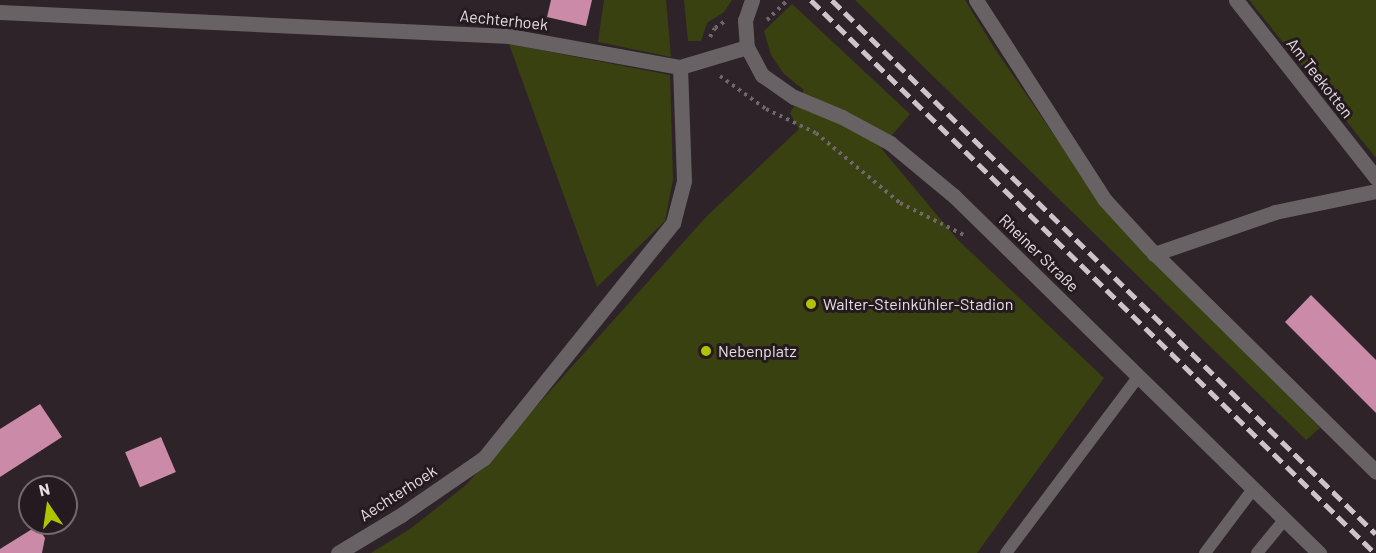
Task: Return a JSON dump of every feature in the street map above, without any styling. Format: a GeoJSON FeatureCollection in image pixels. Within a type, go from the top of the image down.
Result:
{"type":"FeatureCollection","features":[{"type":"Feature","properties":{"kind":"street","name":"Rheiner Straße"},"geometry":{"type":"LineString","coordinates":[[752,0],[745,20],[747,47],[762,75],[794,97],[842,117],[890,143],[954,196],[1319,553]]}},
{"type":"Feature","properties":{"kind":"street"},"geometry":{"type":"LineString","coordinates":[[976,0],[1105,200],[1155,254],[1376,472]]}},
{"type":"Feature","properties":{"kind":"street","name":"Am Teekotten"},"geometry":{"type":"LineString","coordinates":[[1236,0],[1376,178]]}},
{"type":"Feature","properties":{"kind":"street","name":"Aechterhoek"},"geometry":{"type":"LineString","coordinates":[[0,12],[509,36],[680,67],[747,47]]}},
{"type":"Feature","properties":{"kind":"street","name":"Aechterhoek"},"geometry":{"type":"LineString","coordinates":[[339,553],[401,515],[484,458],[673,223],[684,181],[680,67]]}},
{"type":"Feature","properties":{"kind":"street"},"geometry":{"type":"LineString","coordinates":[[1155,254],[1275,212],[1376,191]]}},
{"type":"Feature","properties":{"kind":"lane"},"geometry":{"type":"LineString","coordinates":[[1006,553],[1139,376]]}},
{"type":"Feature","properties":{"kind":"lane"},"geometry":{"type":"LineString","coordinates":[[1205,553],[1253,489]]}},
{"type":"Feature","properties":{"kind":"lane"},"geometry":{"type":"LineString","coordinates":[[1257,553],[1285,519]]}},
{"type":"Feature","properties":{"kind":"path"},"geometry":{"type":"LineString","coordinates":[[788,0],[765,22],[727,20],[715,28],[709,40],[712,70],[766,109],[816,133],[900,203],[963,234],[972,242]]}},
{"type":"Feature","properties":{"kind":"green space"},"geometry":{"type":"Polygon","coordinates":[[[604,0],[666,0],[671,57],[598,42],[604,0]]]}},
{"type":"Feature","properties":{"kind":"green space"},"geometry":{"type":"Polygon","coordinates":[[[684,0],[732,0],[724,12],[707,23],[701,41],[688,41],[684,0]]]}},
{"type":"Feature","properties":{"kind":"green space"},"geometry":{"type":"Polygon","coordinates":[[[855,0],[965,0],[995,49],[1102,205],[1320,428],[1306,440],[855,0]]]}},
{"type":"Feature","properties":{"kind":"green space"},"geometry":{"type":"Polygon","coordinates":[[[1249,0],[1376,0],[1376,158],[1249,0]]]}},
{"type":"Feature","properties":{"kind":"green space","name":"Walter-Steinkühler-Stadion"},"geometry":{"type":"Polygon","coordinates":[[[792,4],[910,114],[881,148],[957,239],[1104,378],[977,553],[371,553],[410,529],[466,485],[706,217],[799,129],[790,113],[804,90],[784,74],[771,55],[764,31],[792,4]]]}},
{"type":"Feature","properties":{"kind":"green space"},"geometry":{"type":"Polygon","coordinates":[[[509,44],[670,75],[673,179],[665,221],[597,287],[509,44]]]}},
{"type":"Feature","properties":{"kind":"building"},"geometry":{"type":"Polygon","coordinates":[[[551,0],[592,0],[586,26],[547,17],[551,0]]]}},
{"type":"Feature","properties":{"kind":"building"},"geometry":{"type":"Polygon","coordinates":[[[1311,295],[1376,360],[1376,413],[1285,322],[1311,295]]]}},
{"type":"Feature","properties":{"kind":"building"},"geometry":{"type":"Polygon","coordinates":[[[40,404],[62,437],[0,477],[0,429],[40,404]]]}},
{"type":"Feature","properties":{"kind":"building"},"geometry":{"type":"Polygon","coordinates":[[[161,437],[176,472],[140,487],[125,452],[161,437]]]}},
{"type":"Feature","properties":{"kind":"building"},"geometry":{"type":"Polygon","coordinates":[[[23,535],[43,535],[45,538],[42,553],[0,553],[0,549],[23,535]]]}},
{"type":"Feature","properties":{"kind":"railway"},"geometry":{"type":"LineString","coordinates":[[811,0],[1375,553]]}},
{"type":"Feature","properties":{"kind":"railway"},"geometry":{"type":"LineString","coordinates":[[832,0],[1376,534]]}},
{"type":"Feature","properties":{"kind":"place","name":"Walter-Steinkühler-Stadion"},"geometry":{"type":"Point","coordinates":[811,304]}},
{"type":"Feature","properties":{"kind":"place","name":"Nebenplatz"},"geometry":{"type":"Point","coordinates":[706,351]}}]}
